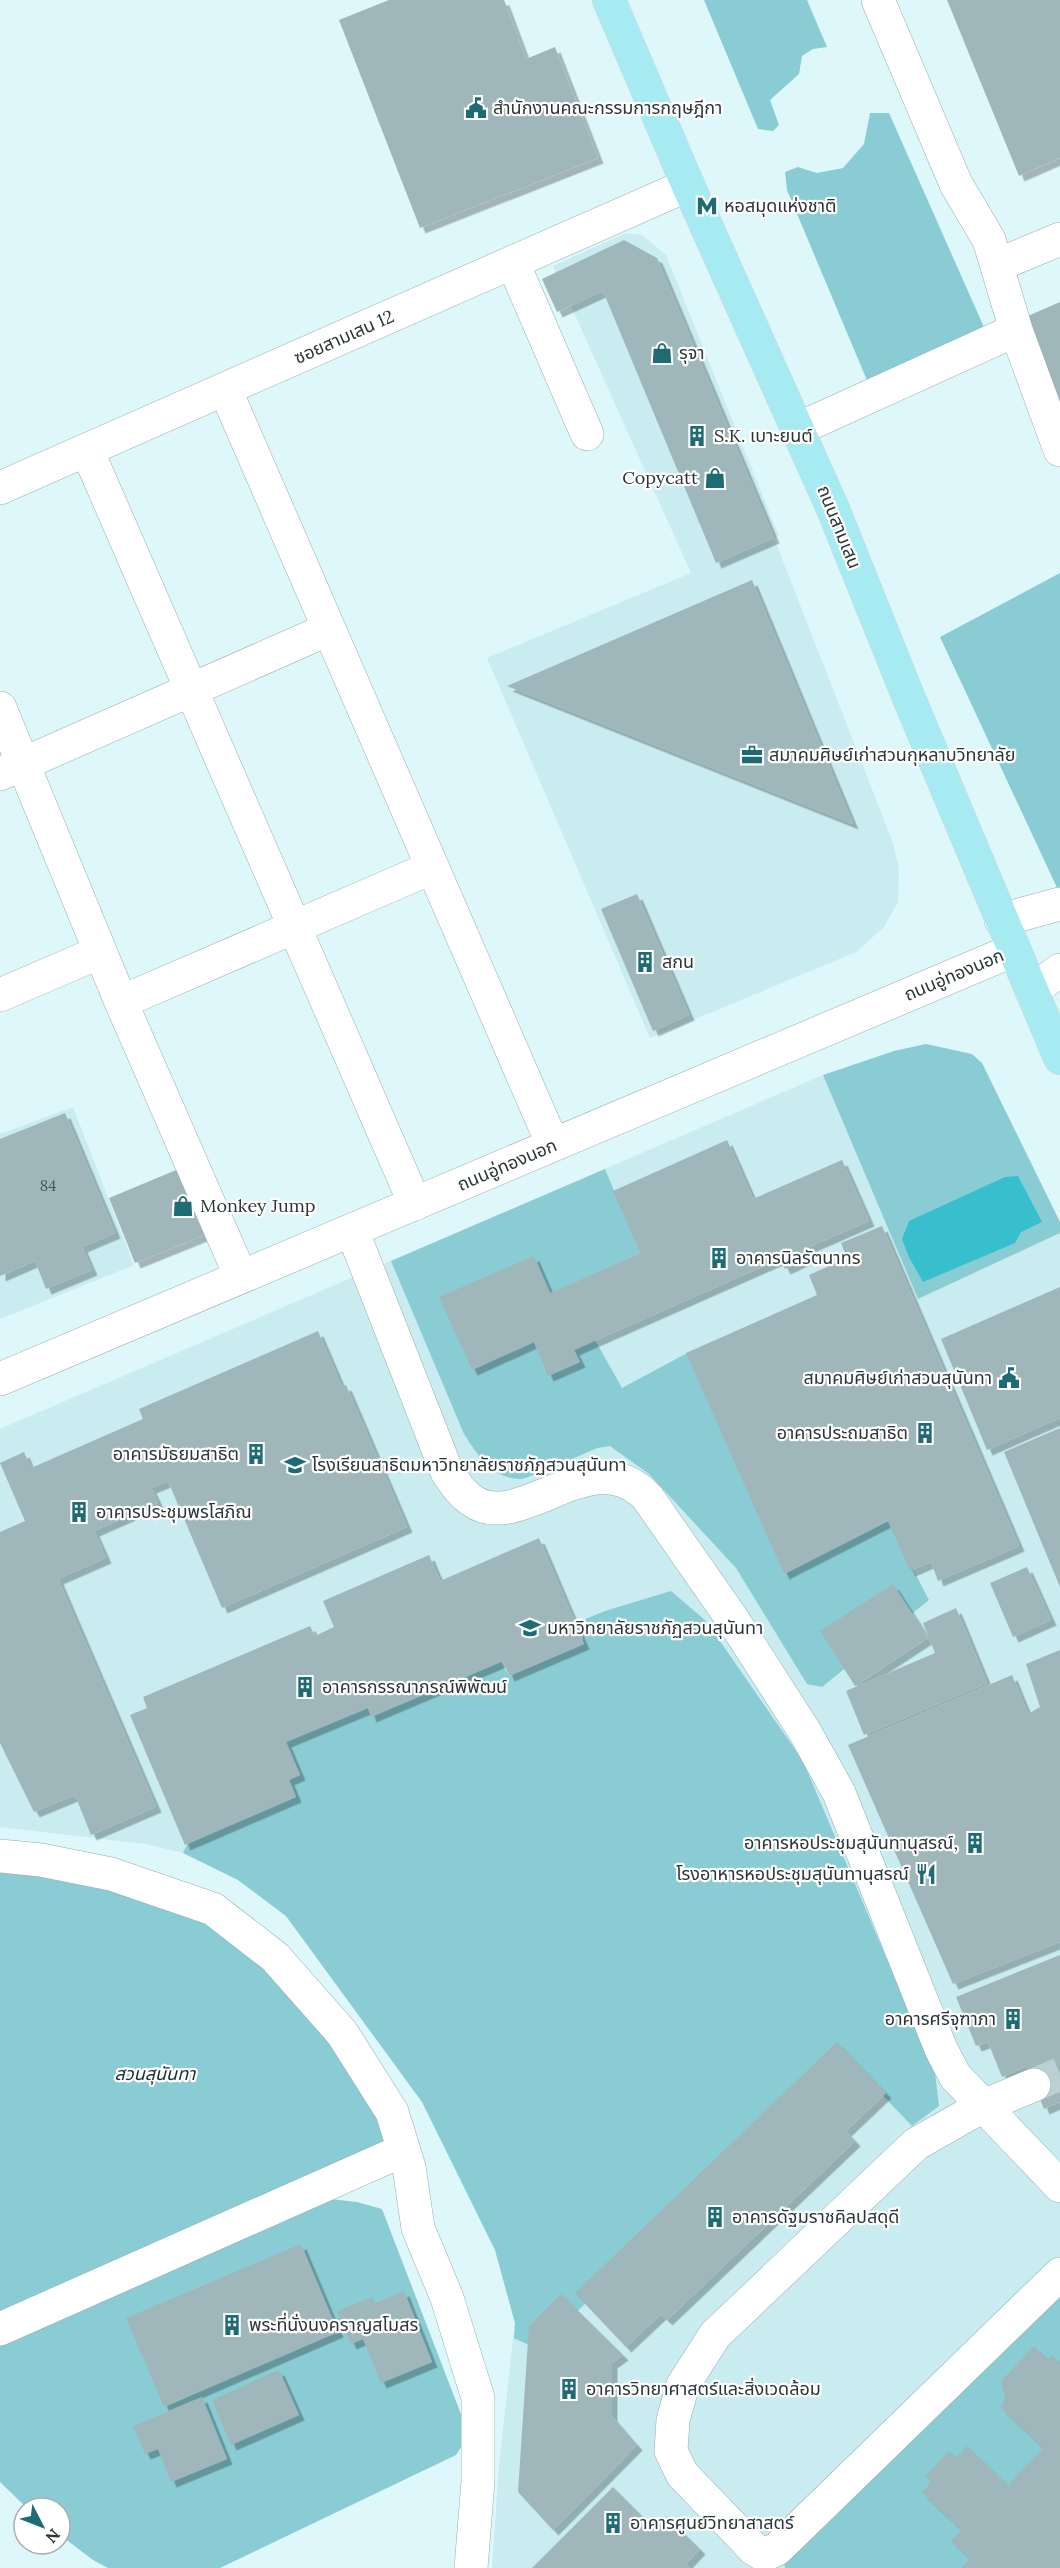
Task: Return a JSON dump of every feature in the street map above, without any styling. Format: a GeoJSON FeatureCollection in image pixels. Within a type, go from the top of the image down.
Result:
{"type":"FeatureCollection","features":[{"type":"Feature","properties":{"kind":"main road","name":"ถนนสามเสน"},"geometry":{"type":"LineString","coordinates":[[609,0],[688,185],[798,429],[1060,1058]]}},
{"type":"Feature","properties":{"kind":"street"},"geometry":{"type":"LineString","coordinates":[[878,0],[956,184],[989,240],[1016,330],[1060,450]]}},
{"type":"Feature","properties":{"kind":"street","name":"ซอยสามเสน 12"},"geometry":{"type":"LineString","coordinates":[[0,488],[688,185]]}},
{"type":"Feature","properties":{"kind":"street"},"geometry":{"type":"LineString","coordinates":[[998,265],[1060,239]]}},
{"type":"Feature","properties":{"kind":"street"},"geometry":{"type":"LineString","coordinates":[[513,263],[587,434]]}},
{"type":"Feature","properties":{"kind":"street"},"geometry":{"type":"LineString","coordinates":[[798,429],[1016,330]]}},
{"type":"Feature","properties":{"kind":"street"},"geometry":{"type":"LineString","coordinates":[[225,389],[553,1145]]}},
{"type":"Feature","properties":{"kind":"street"},"geometry":{"type":"LineString","coordinates":[[87,450],[414,1204]]}},
{"type":"Feature","properties":{"kind":"street"},"geometry":{"type":"LineString","coordinates":[[11,769],[329,629]]}},
{"type":"Feature","properties":{"kind":"street"},"geometry":{"type":"LineString","coordinates":[[0,708],[11,769],[100,952],[241,1277]]}},
{"type":"Feature","properties":{"kind":"street"},"geometry":{"type":"LineString","coordinates":[[121,1002],[431,868]]}},
{"type":"Feature","properties":{"kind":"street"},"geometry":{"type":"LineString","coordinates":[[1001,920],[1060,904]]}},
{"type":"Feature","properties":{"kind":"street","name":"ถนนอู่ทองนอก"},"geometry":{"type":"LineString","coordinates":[[0,1379],[1014,950]]}},
{"type":"Feature","properties":{"kind":"street"},"geometry":{"type":"LineString","coordinates":[[0,995],[100,952]]}},
{"type":"Feature","properties":{"kind":"street"},"geometry":{"type":"LineString","coordinates":[[1032,992],[1060,970]]}},
{"type":"Feature","properties":{"kind":"street"},"geometry":{"type":"LineString","coordinates":[[352,1230],[447,1472],[460,1491],[472,1502],[489,1508],[504,1509],[589,1479],[608,1477],[625,1479],[640,1489],[648,1498],[733,1620],[805,1732],[833,1783],[941,2049],[955,2076],[1060,2186]]}},
{"type":"Feature","properties":{"kind":"street"},"geometry":{"type":"LineString","coordinates":[[0,1856],[41,1860],[111,1874],[213,1909],[275,1957],[342,2033],[392,2112],[409,2166],[418,2228],[447,2298],[478,2398],[478,2481],[471,2568]]}},
{"type":"Feature","properties":{"kind":"street"},"geometry":{"type":"LineString","coordinates":[[1034,2085],[983,2106],[916,2144],[715,2334],[683,2385],[673,2420],[671,2451],[682,2474],[753,2549],[764,2555],[777,2549],[1060,2274]]}},
{"type":"Feature","properties":{"kind":"street"},"geometry":{"type":"LineString","coordinates":[[0,2329],[404,2150]]}},
{"type":"Feature","properties":{"kind":"shaded area","name":"สมาคมศิษย์เก่าสวนกุหลาบวิทยาลัย"},"geometry":{"type":"Polygon","coordinates":[[[626,233],[642,235],[666,255],[779,536],[774,538],[893,843],[899,869],[898,902],[884,927],[856,952],[650,1038],[487,658],[691,573],[553,266],[626,233]]]}},
{"type":"Feature","properties":{"kind":"shaded area","name":"มหาวิทยาลัยราชภัฏสวนสุนันทา"},"geometry":{"type":"Polygon","coordinates":[[[823,1075],[918,1299],[1060,1233],[1060,2568],[492,2568],[499,2465],[515,2323],[495,2250],[422,2102],[286,1916],[238,1880],[183,1853],[145,1844],[0,1827],[0,1429],[823,1075]]]}},
{"type":"Feature","properties":{"kind":"shaded area"},"geometry":{"type":"Polygon","coordinates":[[[73,1107],[134,1265],[0,1319],[0,1134],[73,1107]]]}},
{"type":"Feature","properties":{"kind":"shaded area"},"geometry":{"type":"Polygon","coordinates":[[[1018,1176],[1042,1222],[1021,1232],[1015,1243],[923,1282],[902,1239],[909,1221],[1005,1177],[1018,1176]]]}},
{"type":"Feature","properties":{"kind":"green space"},"geometry":{"type":"Polygon","coordinates":[[[704,0],[807,0],[827,47],[813,49],[802,56],[799,74],[770,100],[779,125],[773,131],[758,129],[704,0]]]}},
{"type":"Feature","properties":{"kind":"green space"},"geometry":{"type":"Polygon","coordinates":[[[870,113],[889,113],[987,334],[869,385],[787,190],[785,172],[798,167],[817,173],[843,168],[864,144],[870,113]]]}},
{"type":"Feature","properties":{"kind":"green space"},"geometry":{"type":"Polygon","coordinates":[[[1060,573],[1060,891],[1059,892],[940,637],[1060,573]]]}},
{"type":"Feature","properties":{"kind":"green space"},"geometry":{"type":"Polygon","coordinates":[[[926,1044],[972,1054],[982,1063],[1060,1222],[1060,1233],[918,1299],[823,1075],[894,1051],[926,1044]]]}},
{"type":"Feature","properties":{"kind":"green space"},"geometry":{"type":"Polygon","coordinates":[[[605,1169],[640,1253],[571,1284],[595,1340],[622,1388],[691,1351],[784,1574],[888,1521],[929,1600],[822,1687],[807,1684],[736,1568],[649,1474],[610,1446],[597,1448],[519,1479],[509,1478],[486,1464],[464,1434],[391,1261],[605,1169]]]}},
{"type":"Feature","properties":{"kind":"green space"},"geometry":{"type":"Polygon","coordinates":[[[671,1591],[706,1621],[803,1761],[935,2073],[939,2106],[912,2126],[847,2058],[537,2349],[514,2338],[515,2323],[495,2250],[422,2102],[286,1916],[238,1880],[183,1853],[230,1762],[490,1643],[509,1676],[583,1644],[583,1620],[671,1591]]]}},
{"type":"Feature","properties":{"kind":"green space","name":"สวนสุนันทา"},"geometry":{"type":"Polygon","coordinates":[[[0,1867],[158,1899],[246,1944],[342,2051],[389,2136],[372,2151],[0,2314],[0,1867]]]}},
{"type":"Feature","properties":{"kind":"green space"},"geometry":{"type":"Polygon","coordinates":[[[330,2199],[357,2202],[382,2209],[469,2435],[456,2455],[220,2568],[108,2568],[72,2544],[72,2496],[15,2496],[0,2482],[0,2346],[330,2199]]]}},
{"type":"Feature","properties":{"kind":"green space"},"geometry":{"type":"Polygon","coordinates":[[[1060,2297],[1060,2568],[785,2568],[784,2562],[1060,2297]]]}},
{"type":"Feature","properties":{"kind":"building","name":"สำนักงานคณะกรรมการกฤษฎีกา"},"geometry":{"type":"Polygon","coordinates":[[[389,0],[504,0],[526,59],[555,47],[598,158],[420,228],[339,20],[389,0]]]}},
{"type":"Feature","properties":{"kind":"building"},"geometry":{"type":"Polygon","coordinates":[[[947,0],[1060,0],[1060,158],[1019,176],[947,0]]]}},
{"type":"Feature","properties":{"kind":"building"},"geometry":{"type":"Polygon","coordinates":[[[624,240],[657,258],[774,538],[716,563],[603,291],[557,312],[542,279],[624,240]]]}},
{"type":"Feature","properties":{"kind":"building"},"geometry":{"type":"Polygon","coordinates":[[[1060,302],[1060,408],[1021,319],[1060,302]]]}},
{"type":"Feature","properties":{"kind":"building","name":"สมาคมศิษย์เก่าสวนกุหลาบวิทยาลัย"},"geometry":{"type":"Polygon","coordinates":[[[752,580],[853,824],[507,686],[752,580]]]}},
{"type":"Feature","properties":{"kind":"building","name":"สกน"},"geometry":{"type":"Polygon","coordinates":[[[637,894],[689,1015],[653,1031],[601,909],[637,894]]]}},
{"type":"Feature","properties":{"kind":"building"},"geometry":{"type":"Polygon","coordinates":[[[65,1113],[115,1233],[82,1247],[92,1270],[46,1289],[35,1261],[0,1276],[0,1139],[65,1113]]]}},
{"type":"Feature","properties":{"kind":"building","name":"อาคารนิลรัตนาทร"},"geometry":{"type":"Polygon","coordinates":[[[727,1140],[753,1199],[842,1160],[869,1221],[807,1248],[811,1257],[785,1269],[780,1259],[574,1350],[580,1362],[548,1376],[534,1342],[472,1370],[439,1297],[534,1256],[550,1293],[640,1253],[613,1191],[727,1140]]]}},
{"type":"Feature","properties":{"kind":"building"},"geometry":{"type":"Polygon","coordinates":[[[181,1168],[207,1234],[135,1263],[109,1198],[181,1168]]]}},
{"type":"Feature","properties":{"kind":"building"},"geometry":{"type":"Polygon","coordinates":[[[882,1226],[1019,1546],[938,1581],[931,1562],[910,1571],[888,1521],[784,1574],[686,1353],[817,1295],[809,1275],[847,1258],[841,1243],[882,1226]]]}},
{"type":"Feature","properties":{"kind":"building","name":"สมาคมศิษย์เก่าสวนสุนันทา"},"geometry":{"type":"Polygon","coordinates":[[[1060,1287],[1060,1418],[987,1450],[941,1339],[1060,1287]]]}},
{"type":"Feature","properties":{"kind":"building"},"geometry":{"type":"Polygon","coordinates":[[[318,1331],[342,1387],[346,1385],[407,1527],[222,1608],[168,1481],[151,1488],[158,1503],[94,1531],[106,1558],[58,1579],[156,1807],[91,1835],[75,1795],[34,1812],[0,1743],[0,1532],[25,1521],[0,1463],[24,1452],[31,1468],[143,1419],[139,1409],[318,1331]]]}},
{"type":"Feature","properties":{"kind":"building"},"geometry":{"type":"Polygon","coordinates":[[[1060,1428],[1060,1587],[1004,1452],[1060,1428]]]}},
{"type":"Feature","properties":{"kind":"building","name":"อาคารกรรณาภรณ์พิพัฒน์"},"geometry":{"type":"Polygon","coordinates":[[[539,1538],[584,1644],[509,1676],[503,1661],[371,1717],[368,1708],[286,1742],[300,1775],[289,1780],[296,1797],[185,1845],[130,1715],[147,1708],[143,1697],[310,1626],[315,1636],[334,1627],[323,1601],[429,1555],[440,1581],[539,1538]]]}},
{"type":"Feature","properties":{"kind":"building"},"geometry":{"type":"Polygon","coordinates":[[[1027,1567],[1051,1620],[1013,1637],[990,1583],[1027,1567]]]}},
{"type":"Feature","properties":{"kind":"building"},"geometry":{"type":"Polygon","coordinates":[[[893,1584],[928,1638],[855,1686],[820,1631],[893,1584]]]}},
{"type":"Feature","properties":{"kind":"building"},"geometry":{"type":"Polygon","coordinates":[[[956,1608],[987,1683],[864,1735],[846,1691],[935,1653],[923,1623],[956,1608]]]}},
{"type":"Feature","properties":{"kind":"building","name":"อาคารหอประชุมสุนันทานุสรณ์,"},"geometry":{"type":"Polygon","coordinates":[[[1060,1650],[1060,1942],[953,1984],[848,1745],[1012,1675],[1028,1714],[1040,1707],[1026,1664],[1060,1650]]]}},
{"type":"Feature","properties":{"kind":"building","name":"อาคารศรีจุฑาภา"},"geometry":{"type":"Polygon","coordinates":[[[1060,1955],[1060,2102],[1044,2109],[1027,2066],[1002,2077],[988,2042],[976,2046],[956,1997],[1060,1955]]]}},
{"type":"Feature","properties":{"kind":"building","name":"อาคารดัฐมราชคิลปสดุดี"},"geometry":{"type":"Polygon","coordinates":[[[837,2042],[886,2093],[846,2131],[855,2141],[667,2320],[661,2314],[626,2347],[575,2293],[837,2042]]]}},
{"type":"Feature","properties":{"kind":"building","name":"พระที่นั่งนงคราญสโมสร"},"geometry":{"type":"Polygon","coordinates":[[[301,2244],[338,2332],[164,2407],[126,2318],[301,2244]]]}},
{"type":"Feature","properties":{"kind":"building"},"geometry":{"type":"Polygon","coordinates":[[[404,2291],[432,2362],[381,2383],[363,2339],[351,2344],[337,2311],[373,2297],[375,2303],[404,2291]]]}},
{"type":"Feature","properties":{"kind":"building","name":"อาคารวิทยาศาสตร์และสิ่งเวดล้อม"},"geometry":{"type":"Polygon","coordinates":[[[561,2294],[623,2355],[612,2363],[612,2416],[637,2445],[553,2530],[518,2492],[529,2326],[561,2294]]]}},
{"type":"Feature","properties":{"kind":"building"},"geometry":{"type":"Polygon","coordinates":[[[1034,2346],[1048,2360],[1052,2355],[1060,2362],[1060,2568],[961,2568],[970,2559],[951,2541],[961,2530],[922,2493],[931,2482],[925,2476],[949,2451],[956,2457],[967,2446],[1008,2485],[1043,2448],[1001,2408],[1005,2398],[1001,2381],[1034,2346]]]}},
{"type":"Feature","properties":{"kind":"building"},"geometry":{"type":"Polygon","coordinates":[[[279,2370],[299,2415],[231,2445],[212,2400],[279,2370]]]}},
{"type":"Feature","properties":{"kind":"building"},"geometry":{"type":"Polygon","coordinates":[[[202,2397],[227,2459],[171,2482],[158,2449],[145,2454],[133,2426],[202,2397]]]}},
{"type":"Feature","properties":{"kind":"building","name":"อาคารศูนย์วิทยาสาสตร์"},"geometry":{"type":"Polygon","coordinates":[[[613,2487],[655,2529],[667,2517],[700,2549],[686,2564],[690,2568],[532,2568],[613,2487]]]}},
{"type":"Feature","properties":{"kind":"tunnel"},"geometry":{"type":"LineString","coordinates":[[1034,2085],[1060,2074]]}},
{"type":"Feature","properties":{"kind":"place","name":"สำนักงานคณะกรรมการกฤษฎีกา"},"geometry":{"type":"Point","coordinates":[476,108]}},
{"type":"Feature","properties":{"kind":"place","name":"หอสมุดแห่งชาติ"},"geometry":{"type":"Point","coordinates":[707,206]}},
{"type":"Feature","properties":{"kind":"place","name":"รุจา"},"geometry":{"type":"Point","coordinates":[662,353]}},
{"type":"Feature","properties":{"kind":"place","name":"S.K. เบาะยนต์"},"geometry":{"type":"Point","coordinates":[697,436]}},
{"type":"Feature","properties":{"kind":"place","name":"Copycatt"},"geometry":{"type":"Point","coordinates":[715,478]}},
{"type":"Feature","properties":{"kind":"place","name":"สมาคมศิษย์เก่าสวนกุหลาบวิทยาลัย"},"geometry":{"type":"Point","coordinates":[752,755]}},
{"type":"Feature","properties":{"kind":"place","name":"สกน"},"geometry":{"type":"Point","coordinates":[645,962]}},
{"type":"Feature","properties":{"kind":"place","name":"Monkey Jump"},"geometry":{"type":"Point","coordinates":[183,1206]}},
{"type":"Feature","properties":{"kind":"place","name":"อาคารนิลรัตนาทร"},"geometry":{"type":"Point","coordinates":[719,1258]}},
{"type":"Feature","properties":{"kind":"place","name":"สมาคมศิษย์เก่าสวนสุนันทา"},"geometry":{"type":"Point","coordinates":[1009,1378]}},
{"type":"Feature","properties":{"kind":"place","name":"อาคารประถมสาธิต"},"geometry":{"type":"Point","coordinates":[925,1433]}},
{"type":"Feature","properties":{"kind":"place","name":"อาคารมัธยมสาธิต"},"geometry":{"type":"Point","coordinates":[256,1454]}},
{"type":"Feature","properties":{"kind":"place","name":"โรงเรียนสาธิตมหาวิทยาลัยราชภัฏสวนสุนันทา"},"geometry":{"type":"Point","coordinates":[295,1465]}},
{"type":"Feature","properties":{"kind":"place","name":"อาคารประชุมพรโสภิณ"},"geometry":{"type":"Point","coordinates":[79,1512]}},
{"type":"Feature","properties":{"kind":"place","name":"มหาวิทยาลัยราชภัฏสวนสุนันทา"},"geometry":{"type":"Point","coordinates":[530,1628]}},
{"type":"Feature","properties":{"kind":"place","name":"อาคารกรรณาภรณ์พิพัฒน์"},"geometry":{"type":"Point","coordinates":[305,1687]}},
{"type":"Feature","properties":{"kind":"place","name":"อาคารหอประชุมสุนันทานุสรณ์,"},"geometry":{"type":"Point","coordinates":[975,1843]}},
{"type":"Feature","properties":{"kind":"place","name":"โรงอาหารหอประชุมสุนันทานุสรณ์"},"geometry":{"type":"Point","coordinates":[926,1874]}},
{"type":"Feature","properties":{"kind":"place","name":"อาคารศรีจุฑาภา"},"geometry":{"type":"Point","coordinates":[1013,2019]}},
{"type":"Feature","properties":{"kind":"place","name":"อาคารดัฐมราชคิลปสดุดี"},"geometry":{"type":"Point","coordinates":[715,2217]}},
{"type":"Feature","properties":{"kind":"place","name":"พระที่นั่งนงคราญสโมสร"},"geometry":{"type":"Point","coordinates":[232,2325]}},
{"type":"Feature","properties":{"kind":"place","name":"อาคารวิทยาศาสตร์และสิ่งเวดล้อม"},"geometry":{"type":"Point","coordinates":[569,2389]}},
{"type":"Feature","properties":{"kind":"place","name":"อาคารศูนย์วิทยาสาสตร์"},"geometry":{"type":"Point","coordinates":[613,2523]}}]}
